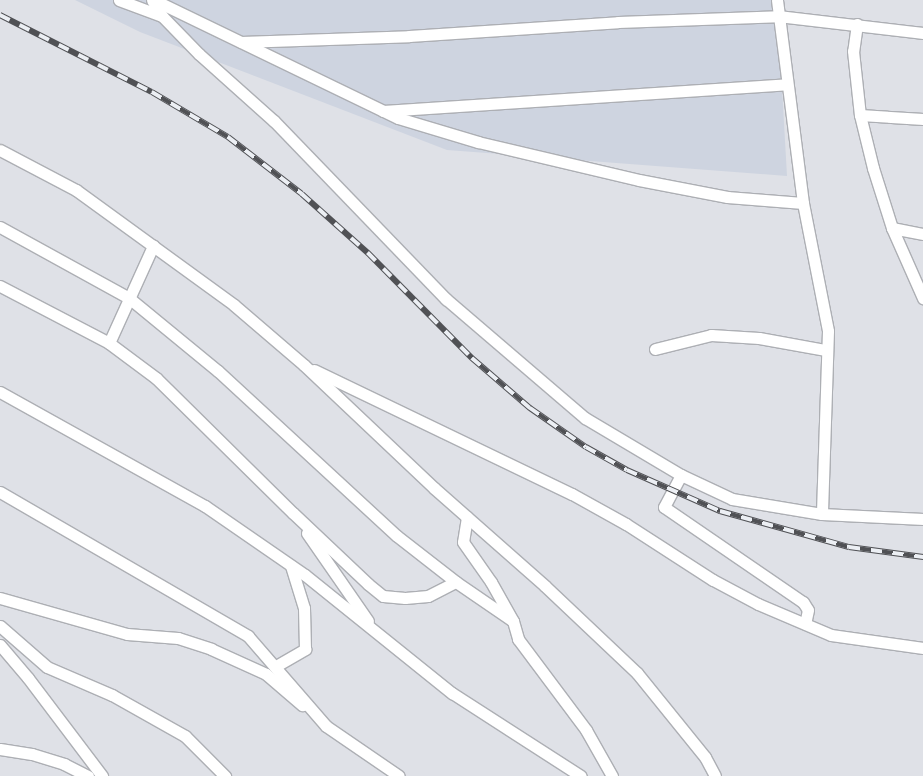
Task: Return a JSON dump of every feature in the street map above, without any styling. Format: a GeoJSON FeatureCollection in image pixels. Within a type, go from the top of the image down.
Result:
{"type":"FeatureCollection","features":[{"type":"Feature","properties":{"kind":"street"},"geometry":{"type":"LineString","coordinates":[[119,0],[162,16]]}},
{"type":"Feature","properties":{"kind":"street"},"geometry":{"type":"LineString","coordinates":[[153,0],[162,16],[199,54],[274,122],[446,299],[585,418],[681,475],[732,499],[822,514],[923,519]]}},
{"type":"Feature","properties":{"kind":"street"},"geometry":{"type":"LineString","coordinates":[[153,0],[398,118],[478,142],[639,180],[727,197],[803,203]]}},
{"type":"Feature","properties":{"kind":"street"},"geometry":{"type":"LineString","coordinates":[[777,0],[803,203],[828,331],[822,514]]}},
{"type":"Feature","properties":{"kind":"street"},"geometry":{"type":"LineString","coordinates":[[240,42],[410,36],[618,22],[778,16],[923,33]]}},
{"type":"Feature","properties":{"kind":"street"},"geometry":{"type":"LineString","coordinates":[[857,24],[853,51],[860,116],[873,168],[892,228],[923,298]]}},
{"type":"Feature","properties":{"kind":"street"},"geometry":{"type":"LineString","coordinates":[[381,111],[787,84]]}},
{"type":"Feature","properties":{"kind":"street"},"geometry":{"type":"LineString","coordinates":[[860,116],[923,119]]}},
{"type":"Feature","properties":{"kind":"street"},"geometry":{"type":"LineString","coordinates":[[0,150],[76,190],[234,305],[304,365],[638,673],[705,756],[715,776]]}},
{"type":"Feature","properties":{"kind":"street"},"geometry":{"type":"LineString","coordinates":[[0,227],[129,298],[218,371],[397,536],[456,582],[513,621]]}},
{"type":"Feature","properties":{"kind":"street"},"geometry":{"type":"LineString","coordinates":[[892,228],[923,234]]}},
{"type":"Feature","properties":{"kind":"street"},"geometry":{"type":"LineString","coordinates":[[109,343],[153,246]]}},
{"type":"Feature","properties":{"kind":"street"},"geometry":{"type":"LineString","coordinates":[[0,286],[109,343],[156,378],[293,513],[383,596],[405,598],[428,596],[456,582]]}},
{"type":"Feature","properties":{"kind":"street"},"geometry":{"type":"LineString","coordinates":[[655,349],[711,335],[759,338],[826,350]]}},
{"type":"Feature","properties":{"kind":"street"},"geometry":{"type":"LineString","coordinates":[[304,365],[572,494],[626,524],[720,584],[758,604],[831,635],[923,648]]}},
{"type":"Feature","properties":{"kind":"street"},"geometry":{"type":"LineString","coordinates":[[0,392],[205,506],[291,566],[452,693],[581,776]]}},
{"type":"Feature","properties":{"kind":"street"},"geometry":{"type":"LineString","coordinates":[[681,475],[664,507],[803,602],[808,610],[805,624]]}},
{"type":"Feature","properties":{"kind":"street"},"geometry":{"type":"LineString","coordinates":[[0,492],[248,636],[276,666],[326,726]]}},
{"type":"Feature","properties":{"kind":"street"},"geometry":{"type":"LineString","coordinates":[[293,513],[376,633]]}},
{"type":"Feature","properties":{"kind":"street"},"geometry":{"type":"LineString","coordinates":[[468,517],[463,542],[491,582],[513,621],[518,638],[586,730],[612,776]]}},
{"type":"Feature","properties":{"kind":"street"},"geometry":{"type":"LineString","coordinates":[[276,666],[305,649],[304,608],[291,566]]}},
{"type":"Feature","properties":{"kind":"street"},"geometry":{"type":"LineString","coordinates":[[0,598],[127,634],[178,638],[211,649],[266,674],[326,726],[398,776]]}},
{"type":"Feature","properties":{"kind":"street"},"geometry":{"type":"LineString","coordinates":[[0,626],[48,666],[112,695],[185,736],[225,776]]}},
{"type":"Feature","properties":{"kind":"street"},"geometry":{"type":"LineString","coordinates":[[0,645],[28,678],[102,776]]}},
{"type":"Feature","properties":{"kind":"street"},"geometry":{"type":"LineString","coordinates":[[0,749],[40,756],[64,764],[88,776]]}},
{"type":"Feature","properties":{"kind":"shaded area"},"geometry":{"type":"Polygon","coordinates":[[[75,0],[777,0],[787,176],[447,150],[140,32],[75,0]]]}},
{"type":"Feature","properties":{"kind":"railway"},"geometry":{"type":"LineString","coordinates":[[0,15],[152,92],[228,137],[302,194],[368,253],[472,358],[530,408],[586,447],[627,470],[720,511],[849,547],[923,557]]}}]}
